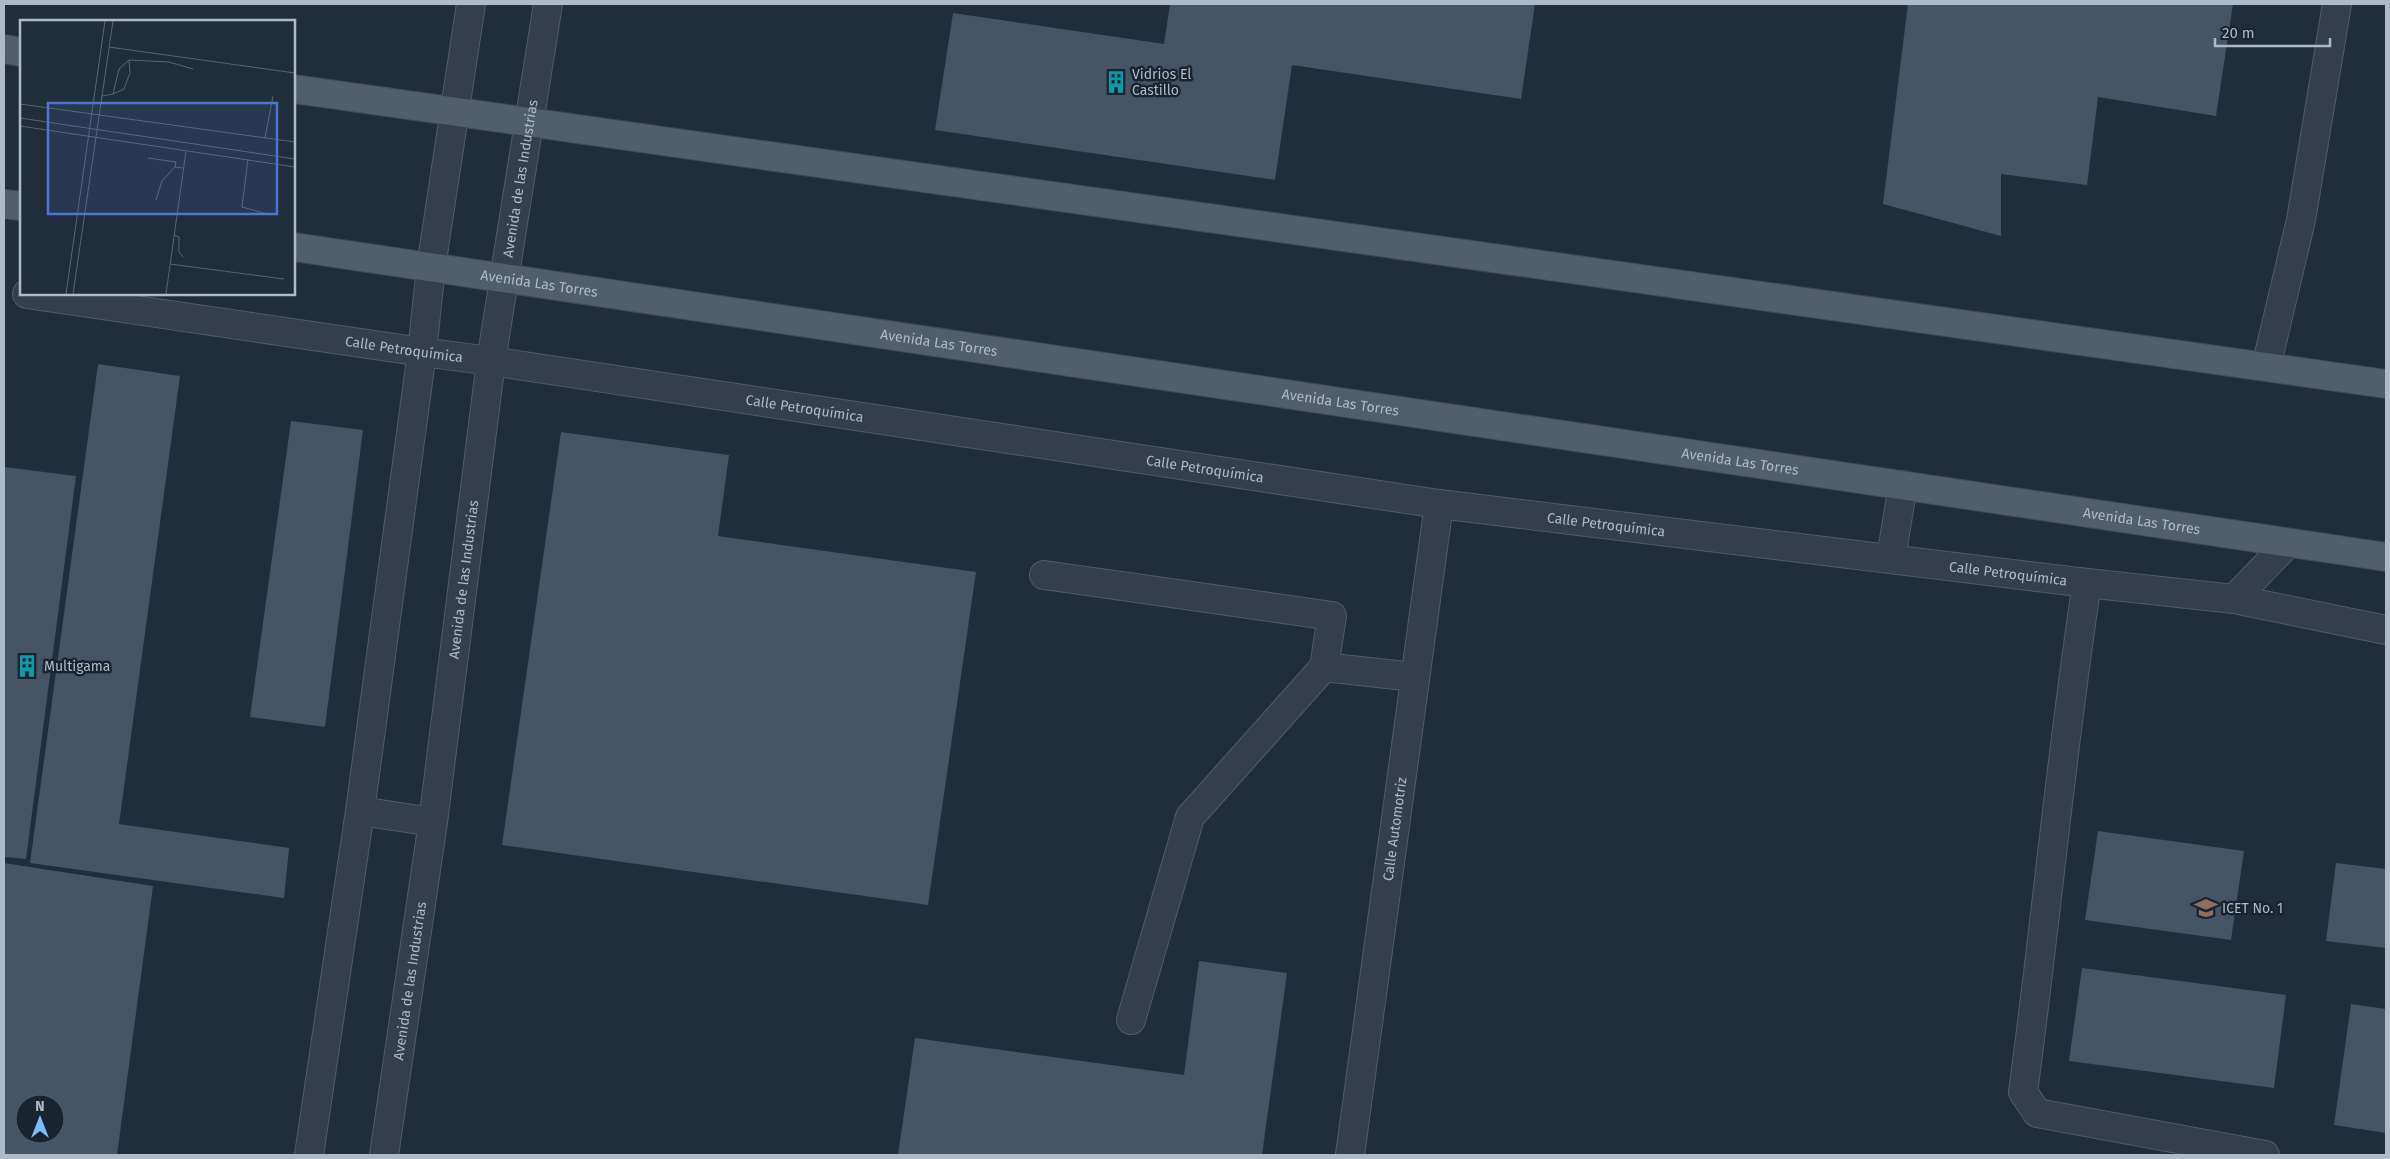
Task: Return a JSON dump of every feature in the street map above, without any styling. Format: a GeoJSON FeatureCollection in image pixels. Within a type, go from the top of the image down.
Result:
{"type":"FeatureCollection","features":[{"type":"Feature","properties":{"kind":"main road"},"geometry":{"type":"LineString","coordinates":[[4,49],[20,52]]}},
{"type":"Feature","properties":{"kind":"main road"},"geometry":{"type":"LineString","coordinates":[[295,89],[2386,384]]}},
{"type":"Feature","properties":{"kind":"main road"},"geometry":{"type":"LineString","coordinates":[[4,204],[20,206]]}},
{"type":"Feature","properties":{"kind":"main road","name":"Avenida Las Torres"},"geometry":{"type":"LineString","coordinates":[[295,247],[2386,557]]}},
{"type":"Feature","properties":{"kind":"street"},"geometry":{"type":"LineString","coordinates":[[309,1155],[360,811],[422,352],[431,267],[471,4]]}},
{"type":"Feature","properties":{"kind":"street","name":"Avenida de las Industrias"},"geometry":{"type":"LineString","coordinates":[[384,1155],[433,822],[491,361],[548,4]]}},
{"type":"Feature","properties":{"kind":"street"},"geometry":{"type":"LineString","coordinates":[[2266,367],[2301,220],[2337,4]]}},
{"type":"Feature","properties":{"kind":"street"},"geometry":{"type":"LineString","coordinates":[[4,290],[20,293]]}},
{"type":"Feature","properties":{"kind":"street","name":"Calle Petroquímica"},"geometry":{"type":"LineString","coordinates":[[34,295],[491,361],[1439,504],[2087,583],[2234,599],[2386,630]]}},
{"type":"Feature","properties":{"kind":"street"},"geometry":{"type":"LineString","coordinates":[[1891,558],[1903,485]]}},
{"type":"Feature","properties":{"kind":"street","name":"Calle Automotriz"},"geometry":{"type":"LineString","coordinates":[[1350,1155],[1439,504]]}},
{"type":"Feature","properties":{"kind":"street"},"geometry":{"type":"LineString","coordinates":[[2234,599],[2288,543]]}},
{"type":"Feature","properties":{"kind":"street"},"geometry":{"type":"LineString","coordinates":[[1044,575],[1332,616],[1324,667],[1190,817],[1131,1020]]}},
{"type":"Feature","properties":{"kind":"street"},"geometry":{"type":"LineString","coordinates":[[2087,583],[2075,663],[2044,932],[2023,1092],[2037,1112],[2264,1155]]}},
{"type":"Feature","properties":{"kind":"street"},"geometry":{"type":"LineString","coordinates":[[1324,667],[1414,677]]}},
{"type":"Feature","properties":{"kind":"street"},"geometry":{"type":"LineString","coordinates":[[360,811],[433,822]]}},
{"type":"Feature","properties":{"kind":"building","name":"Vidrios El Castillo"},"geometry":{"type":"Polygon","coordinates":[[[1170,4],[1535,4],[1521,99],[1292,65],[1275,180],[935,130],[953,13],[1164,44],[1170,4]]]}},
{"type":"Feature","properties":{"kind":"building"},"geometry":{"type":"Polygon","coordinates":[[[1908,4],[2233,4],[2216,116],[2098,97],[2087,185],[2001,174],[2001,236],[1883,204],[1908,4]]]}},
{"type":"Feature","properties":{"kind":"building"},"geometry":{"type":"Polygon","coordinates":[[[98,364],[180,376],[119,824],[289,848],[284,898],[30,863],[98,364]]]}},
{"type":"Feature","properties":{"kind":"building"},"geometry":{"type":"Polygon","coordinates":[[[291,421],[363,430],[325,727],[250,717],[291,421]]]}},
{"type":"Feature","properties":{"kind":"building"},"geometry":{"type":"Polygon","coordinates":[[[561,432],[729,455],[718,536],[976,572],[928,905],[502,845],[561,432]]]}},
{"type":"Feature","properties":{"kind":"building","name":"Multigama"},"geometry":{"type":"Polygon","coordinates":[[[4,467],[76,476],[26,859],[4,857],[4,467]]]}},
{"type":"Feature","properties":{"kind":"building"},"geometry":{"type":"Polygon","coordinates":[[[2098,831],[2244,851],[2231,940],[2085,920],[2098,831]]]}},
{"type":"Feature","properties":{"kind":"building"},"geometry":{"type":"Polygon","coordinates":[[[4,863],[153,886],[117,1155],[4,1155],[4,863]]]}},
{"type":"Feature","properties":{"kind":"building"},"geometry":{"type":"Polygon","coordinates":[[[2336,863],[2386,869],[2386,948],[2326,941],[2336,863]]]}},
{"type":"Feature","properties":{"kind":"building"},"geometry":{"type":"Polygon","coordinates":[[[1199,961],[1287,973],[1262,1155],[898,1155],[915,1038],[1184,1075],[1199,961]]]}},
{"type":"Feature","properties":{"kind":"building"},"geometry":{"type":"Polygon","coordinates":[[[2082,968],[2286,995],[2274,1088],[2069,1061],[2082,968]]]}},
{"type":"Feature","properties":{"kind":"building"},"geometry":{"type":"Polygon","coordinates":[[[2351,1004],[2386,1009],[2386,1133],[2334,1125],[2351,1004]]]}},
{"type":"Feature","properties":{"kind":"place","name":"Vidrios El Castillo"},"geometry":{"type":"Point","coordinates":[1116,82]}},
{"type":"Feature","properties":{"kind":"place","name":"Multigama"},"geometry":{"type":"Point","coordinates":[27,666]}},
{"type":"Feature","properties":{"kind":"place","name":"ICET No. 1"},"geometry":{"type":"Point","coordinates":[2206,908]}}]}
